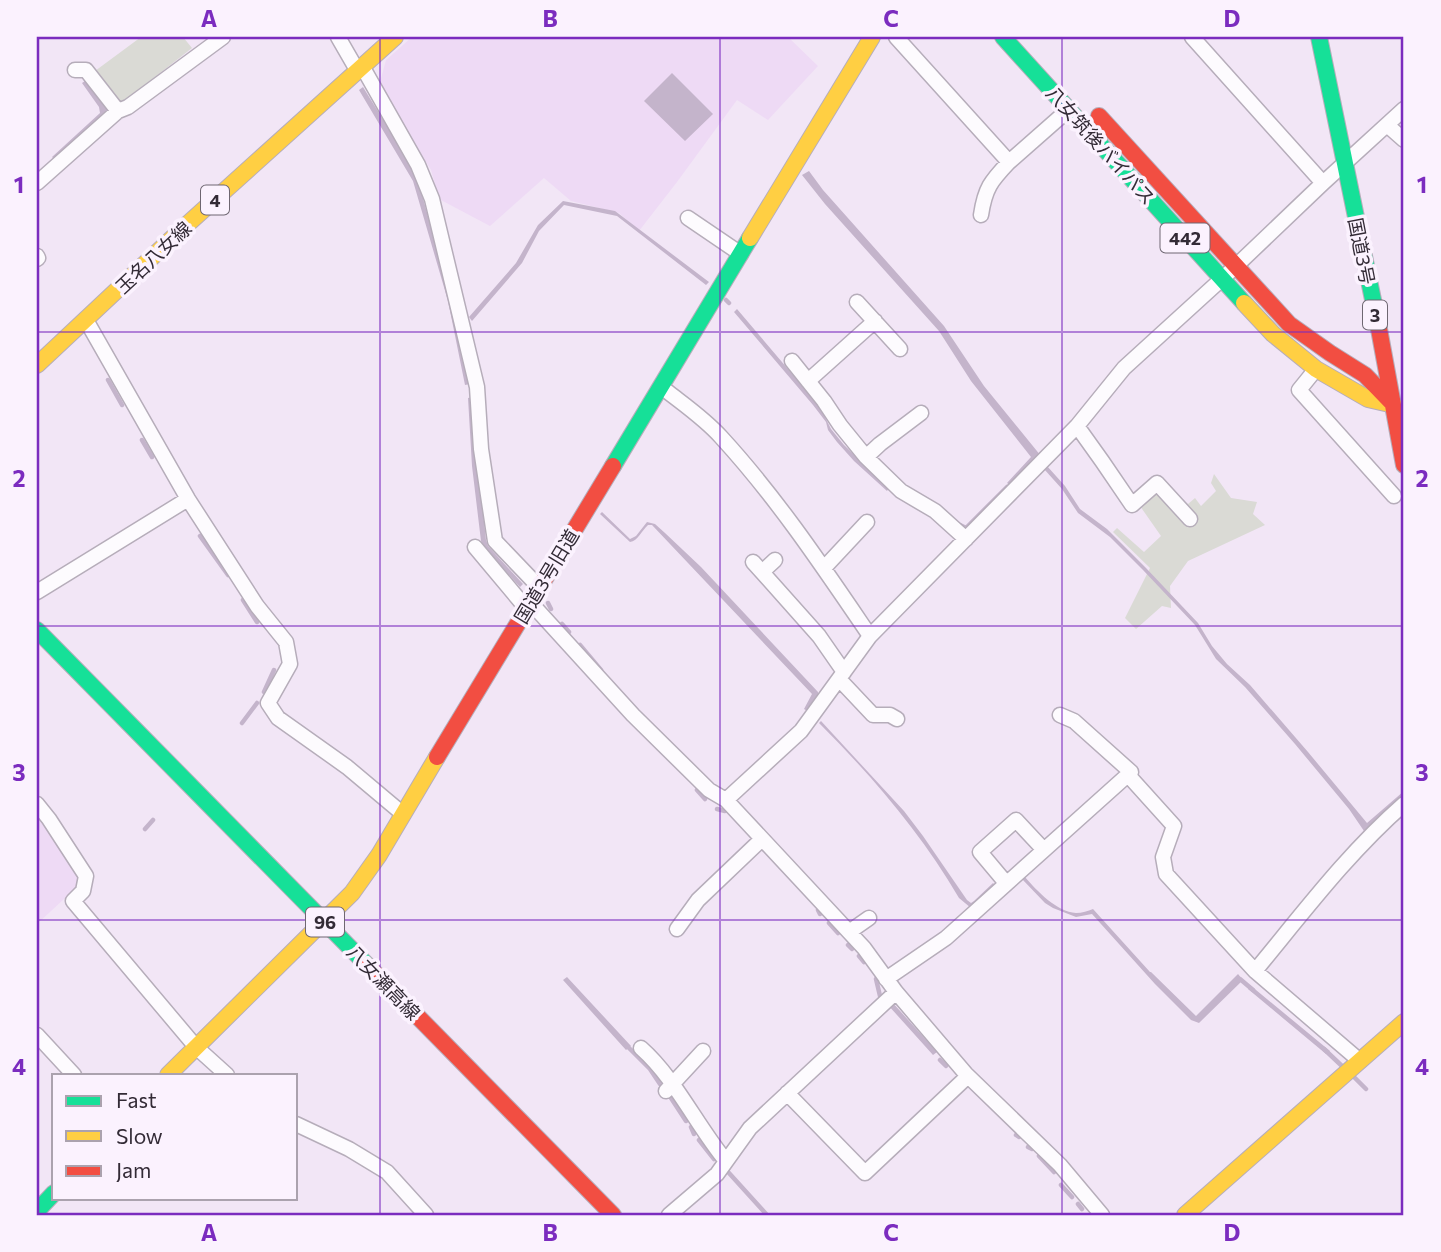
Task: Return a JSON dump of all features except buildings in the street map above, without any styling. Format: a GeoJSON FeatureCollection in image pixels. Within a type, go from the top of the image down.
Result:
{"type":"FeatureCollection","features":[{"type":"Feature","properties":{"kind":"main road","name":"玉名八女線"},"geometry":{"type":"LineString","coordinates":[[37,365],[181,230],[395,37]]}},
{"type":"Feature","properties":{"kind":"main road","name":"国道3号旧道"},"geometry":{"type":"LineString","coordinates":[[169,1074],[352,893],[379,855],[872,37]]}},
{"type":"Feature","properties":{"kind":"main road","name":"八女筑後バイパス"},"geometry":{"type":"LineString","coordinates":[[1003,37],[1273,334],[1317,369],[1368,399],[1399,409]]}},
{"type":"Feature","properties":{"kind":"main road","name":"国道3号"},"geometry":{"type":"LineString","coordinates":[[1318,37],[1374,307],[1399,409],[1404,465]]}},
{"type":"Feature","properties":{"kind":"main road","name":"八女筑後バイパス"},"geometry":{"type":"LineString","coordinates":[[1090,106],[1289,324],[1365,375],[1399,409]]}},
{"type":"Feature","properties":{"kind":"main road"},"geometry":{"type":"LineString","coordinates":[[1330,353],[1338,356],[1359,346],[1368,331],[1374,307]]}},
{"type":"Feature","properties":{"kind":"main road","name":"八女瀬高線"},"geometry":{"type":"LineString","coordinates":[[37,630],[613,1215]]}},
{"type":"Feature","properties":{"kind":"main road"},"geometry":{"type":"LineString","coordinates":[[1185,1215],[1404,1022]]}},
{"type":"Feature","properties":{"kind":"main road"},"geometry":{"type":"LineString","coordinates":[[37,1211],[52,1195]]}},
{"type":"Feature","properties":{"kind":"street"},"geometry":{"type":"LineString","coordinates":[[37,183],[118,111],[128,107],[223,37]]}},
{"type":"Feature","properties":{"kind":"street"},"geometry":{"type":"LineString","coordinates":[[338,37],[418,165],[432,200],[477,387],[481,449],[495,541],[539,587]]}},
{"type":"Feature","properties":{"kind":"street"},"geometry":{"type":"LineString","coordinates":[[895,37],[1009,162]]}},
{"type":"Feature","properties":{"kind":"street"},"geometry":{"type":"LineString","coordinates":[[1192,37],[1322,183]]}},
{"type":"Feature","properties":{"kind":"street"},"geometry":{"type":"LineString","coordinates":[[75,70],[86,70],[118,111]]}},
{"type":"Feature","properties":{"kind":"street"},"geometry":{"type":"LineString","coordinates":[[726,800],[801,731],[870,636],[1079,423],[1124,368],[1404,109]]}},
{"type":"Feature","properties":{"kind":"street"},"geometry":{"type":"LineString","coordinates":[[981,215],[984,195],[995,177],[1059,118]]}},
{"type":"Feature","properties":{"kind":"street"},"geometry":{"type":"LineString","coordinates":[[1387,125],[1404,141]]}},
{"type":"Feature","properties":{"kind":"street"},"geometry":{"type":"LineString","coordinates":[[688,218],[741,254]]}},
{"type":"Feature","properties":{"kind":"street"},"geometry":{"type":"LineString","coordinates":[[857,302],[900,349]]}},
{"type":"Feature","properties":{"kind":"street"},"geometry":{"type":"LineString","coordinates":[[86,320],[188,499],[257,606],[286,642],[290,664],[268,702],[278,718],[347,767],[403,814]]}},
{"type":"Feature","properties":{"kind":"street"},"geometry":{"type":"LineString","coordinates":[[808,381],[874,321]]}},
{"type":"Feature","properties":{"kind":"street"},"geometry":{"type":"LineString","coordinates":[[792,361],[866,457],[901,491],[935,511],[966,538]]}},
{"type":"Feature","properties":{"kind":"street"},"geometry":{"type":"LineString","coordinates":[[1317,369],[1299,390],[1394,496]]}},
{"type":"Feature","properties":{"kind":"street"},"geometry":{"type":"LineString","coordinates":[[668,392],[719,435],[766,489],[870,636]]}},
{"type":"Feature","properties":{"kind":"street"},"geometry":{"type":"LineString","coordinates":[[866,457],[921,413]]}},
{"type":"Feature","properties":{"kind":"street"},"geometry":{"type":"LineString","coordinates":[[1079,423],[1112,457]]}},
{"type":"Feature","properties":{"kind":"street"},"geometry":{"type":"LineString","coordinates":[[1079,423],[1132,505],[1157,483],[1190,519]]}},
{"type":"Feature","properties":{"kind":"street"},"geometry":{"type":"LineString","coordinates":[[37,592],[188,499]]}},
{"type":"Feature","properties":{"kind":"street"},"geometry":{"type":"LineString","coordinates":[[824,568],[867,522]]}},
{"type":"Feature","properties":{"kind":"street"},"geometry":{"type":"LineString","coordinates":[[475,547],[632,715],[709,790],[726,800],[864,948],[896,992],[968,1076],[1060,1165],[1102,1215]]}},
{"type":"Feature","properties":{"kind":"street"},"geometry":{"type":"LineString","coordinates":[[775,560],[757,567],[819,636],[841,675],[873,715],[891,715],[897,719]]}},
{"type":"Feature","properties":{"kind":"street"},"geometry":{"type":"LineString","coordinates":[[886,979],[946,938],[1131,772],[1074,721],[1060,715]]}},
{"type":"Feature","properties":{"kind":"street"},"geometry":{"type":"LineString","coordinates":[[1128,775],[1174,826],[1163,857],[1166,874],[1255,971],[1360,1060]]}},
{"type":"Feature","properties":{"kind":"street"},"geometry":{"type":"LineString","coordinates":[[37,804],[86,876],[82,891],[73,901],[197,1046],[226,1074]]}},
{"type":"Feature","properties":{"kind":"street"},"geometry":{"type":"LineString","coordinates":[[1255,971],[1326,884],[1377,827],[1404,804]]}},
{"type":"Feature","properties":{"kind":"street"},"geometry":{"type":"LineString","coordinates":[[1006,883],[980,852],[1016,820],[1044,849]]}},
{"type":"Feature","properties":{"kind":"street"},"geometry":{"type":"LineString","coordinates":[[677,929],[698,900],[762,839]]}},
{"type":"Feature","properties":{"kind":"street"},"geometry":{"type":"LineString","coordinates":[[849,932],[869,918]]}},
{"type":"Feature","properties":{"kind":"street"},"geometry":{"type":"LineString","coordinates":[[669,1215],[717,1174],[750,1128],[896,992]]}},
{"type":"Feature","properties":{"kind":"street"},"geometry":{"type":"LineString","coordinates":[[37,1035],[73,1074]]}},
{"type":"Feature","properties":{"kind":"street"},"geometry":{"type":"LineString","coordinates":[[640,1048],[668,1088],[689,1108],[726,1161]]}},
{"type":"Feature","properties":{"kind":"street"},"geometry":{"type":"LineString","coordinates":[[668,1088],[703,1051]]}},
{"type":"Feature","properties":{"kind":"street"},"geometry":{"type":"LineString","coordinates":[[788,1093],[865,1173],[968,1076]]}},
{"type":"Feature","properties":{"kind":"street"},"geometry":{"type":"LineString","coordinates":[[298,1125],[349,1149],[387,1172],[426,1215]]}},
{"type":"Feature","properties":{"kind":"street"},"geometry":{"type":"LineString","coordinates":[[37,1211],[44,1215]]}},
{"type":"Feature","properties":{"kind":"shaded area"},"geometry":{"type":"Polygon","coordinates":[[[141,37],[183,37],[192,48],[122,103],[95,71],[141,37]]]}},
{"type":"Feature","properties":{"kind":"shaded area"},"geometry":{"type":"Polygon","coordinates":[[[412,37],[788,37],[818,66],[768,120],[737,100],[639,231],[619,213],[571,201],[544,178],[490,226],[439,199],[431,170],[379,86],[386,60],[412,37]]]}},
{"type":"Feature","properties":{"kind":"shaded area"},"geometry":{"type":"Polygon","coordinates":[[[672,73],[713,114],[685,141],[644,101],[672,73]]]}},
{"type":"Feature","properties":{"kind":"shaded area"},"geometry":{"type":"Polygon","coordinates":[[[88,79],[107,105],[107,116],[56,161],[52,157],[100,113],[99,107],[82,83],[88,79]]]}},
{"type":"Feature","properties":{"kind":"shaded area"},"geometry":{"type":"Polygon","coordinates":[[[363,87],[411,165],[419,184],[452,303],[470,384],[465,385],[448,301],[413,181],[359,90],[363,87]]]}},
{"type":"Feature","properties":{"kind":"shaded area"},"geometry":{"type":"Polygon","coordinates":[[[809,171],[944,326],[984,386],[1041,456],[1012,487],[1007,483],[1031,457],[971,381],[939,331],[802,175],[809,171]]]}},
{"type":"Feature","properties":{"kind":"shaded area"},"geometry":{"type":"Polygon","coordinates":[[[563,201],[615,211],[709,282],[706,285],[617,216],[564,205],[539,231],[522,263],[472,321],[469,317],[516,263],[538,225],[563,201]]]}},
{"type":"Feature","properties":{"kind":"shaded area"},"geometry":{"type":"Polygon","coordinates":[[[737,309],[822,411],[831,429],[844,445],[889,488],[887,491],[837,442],[813,405],[734,312],[737,309]]]}},
{"type":"Feature","properties":{"kind":"shaded area"},"geometry":{"type":"Polygon","coordinates":[[[473,397],[486,540],[488,546],[523,584],[520,587],[481,541],[472,466],[468,398],[473,397]]]}},
{"type":"Feature","properties":{"kind":"shaded area"},"geometry":{"type":"Polygon","coordinates":[[[1047,466],[1065,486],[1080,509],[1107,529],[1198,623],[1227,664],[1250,685],[1367,823],[1404,791],[1404,797],[1364,831],[1295,744],[1245,687],[1216,659],[1195,625],[1110,537],[1078,513],[1044,469],[1047,466]]]}},
{"type":"Feature","properties":{"kind":"shaded area"},"geometry":{"type":"Polygon","coordinates":[[[1214,474],[1231,498],[1257,502],[1253,514],[1265,525],[1188,561],[1170,586],[1171,608],[1162,606],[1136,629],[1125,618],[1150,568],[1113,532],[1117,528],[1144,552],[1161,536],[1140,506],[1162,481],[1188,504],[1195,498],[1201,506],[1216,491],[1211,483],[1214,474]]]}},
{"type":"Feature","properties":{"kind":"shaded area"},"geometry":{"type":"Polygon","coordinates":[[[602,512],[630,539],[636,536],[647,522],[655,524],[701,567],[818,692],[818,698],[809,712],[804,709],[812,694],[652,525],[648,525],[638,538],[630,542],[600,514],[602,512]]]}},
{"type":"Feature","properties":{"kind":"shaded area"},"geometry":{"type":"Polygon","coordinates":[[[821,721],[904,811],[967,900],[971,903],[993,883],[996,886],[971,908],[959,898],[912,828],[877,785],[819,723],[821,721]]]}},
{"type":"Feature","properties":{"kind":"shaded area"},"geometry":{"type":"Polygon","coordinates":[[[37,811],[80,874],[77,887],[37,924],[37,811]]]}},
{"type":"Feature","properties":{"kind":"shaded area"},"geometry":{"type":"Polygon","coordinates":[[[1025,877],[1041,894],[1062,909],[1076,913],[1093,909],[1150,972],[1196,1016],[1238,974],[1243,980],[1199,1023],[1191,1020],[1092,914],[1076,917],[1053,908],[1022,879],[1025,877]]]}},
{"type":"Feature","properties":{"kind":"shaded area"},"geometry":{"type":"Polygon","coordinates":[[[567,977],[631,1046],[626,1050],[563,980],[567,977]]]}},
{"type":"Feature","properties":{"kind":"shaded area"},"geometry":{"type":"Polygon","coordinates":[[[1250,985],[1330,1051],[1326,1054],[1248,989],[1250,985]]]}},
{"type":"Feature","properties":{"kind":"shaded area"},"geometry":{"type":"Polygon","coordinates":[[[892,1002],[937,1052],[933,1055],[888,1005],[892,1002]]]}},
{"type":"Feature","properties":{"kind":"waterway"},"geometry":{"type":"LineString","coordinates":[[726,300],[729,303]]}},
{"type":"Feature","properties":{"kind":"waterway"},"geometry":{"type":"LineString","coordinates":[[108,380],[122,405]]}},
{"type":"Feature","properties":{"kind":"waterway"},"geometry":{"type":"LineString","coordinates":[[142,440],[152,457]]}},
{"type":"Feature","properties":{"kind":"waterway"},"geometry":{"type":"LineString","coordinates":[[960,525],[966,528],[1007,487]]}},
{"type":"Feature","properties":{"kind":"waterway"},"geometry":{"type":"LineString","coordinates":[[200,536],[228,575]]}},
{"type":"Feature","properties":{"kind":"waterway"},"geometry":{"type":"LineString","coordinates":[[243,600],[257,622]]}},
{"type":"Feature","properties":{"kind":"waterway"},"geometry":{"type":"LineString","coordinates":[[548,603],[551,609]]}},
{"type":"Feature","properties":{"kind":"waterway"},"geometry":{"type":"LineString","coordinates":[[562,624],[569,632]]}},
{"type":"Feature","properties":{"kind":"waterway"},"geometry":{"type":"LineString","coordinates":[[580,645],[601,670]]}},
{"type":"Feature","properties":{"kind":"waterway"},"geometry":{"type":"LineString","coordinates":[[264,692],[274,670]]}},
{"type":"Feature","properties":{"kind":"waterway"},"geometry":{"type":"LineString","coordinates":[[242,723],[257,703]]}},
{"type":"Feature","properties":{"kind":"waterway"},"geometry":{"type":"LineString","coordinates":[[697,790],[705,799]]}},
{"type":"Feature","properties":{"kind":"waterway"},"geometry":{"type":"LineString","coordinates":[[717,809],[725,811]]}},
{"type":"Feature","properties":{"kind":"waterway"},"geometry":{"type":"LineString","coordinates":[[145,829],[153,820]]}},
{"type":"Feature","properties":{"kind":"waterway"},"geometry":{"type":"LineString","coordinates":[[818,910],[820,914]]}},
{"type":"Feature","properties":{"kind":"waterway"},"geometry":{"type":"LineString","coordinates":[[829,923],[838,933]]}},
{"type":"Feature","properties":{"kind":"waterway"},"geometry":{"type":"LineString","coordinates":[[848,945],[852,949]]}},
{"type":"Feature","properties":{"kind":"waterway"},"geometry":{"type":"LineString","coordinates":[[859,956],[864,962]]}},
{"type":"Feature","properties":{"kind":"waterway"},"geometry":{"type":"LineString","coordinates":[[876,979],[880,996]]}},
{"type":"Feature","properties":{"kind":"waterway"},"geometry":{"type":"LineString","coordinates":[[1238,980],[1253,990]]}},
{"type":"Feature","properties":{"kind":"waterway"},"geometry":{"type":"LineString","coordinates":[[626,1045],[650,1069],[660,1084]]}},
{"type":"Feature","properties":{"kind":"waterway"},"geometry":{"type":"LineString","coordinates":[[1324,1049],[1343,1067]]}},
{"type":"Feature","properties":{"kind":"waterway"},"geometry":{"type":"LineString","coordinates":[[940,1060],[946,1066]]}},
{"type":"Feature","properties":{"kind":"waterway"},"geometry":{"type":"LineString","coordinates":[[1352,1075],[1366,1089]]}},
{"type":"Feature","properties":{"kind":"waterway"},"geometry":{"type":"LineString","coordinates":[[671,1098],[686,1121]]}},
{"type":"Feature","properties":{"kind":"waterway"},"geometry":{"type":"LineString","coordinates":[[691,1127],[694,1134]]}},
{"type":"Feature","properties":{"kind":"waterway"},"geometry":{"type":"LineString","coordinates":[[699,1140],[714,1159]]}},
{"type":"Feature","properties":{"kind":"waterway"},"geometry":{"type":"LineString","coordinates":[[1028,1147],[1032,1149]]}},
{"type":"Feature","properties":{"kind":"waterway"},"geometry":{"type":"LineString","coordinates":[[1039,1156],[1054,1172]]}},
{"type":"Feature","properties":{"kind":"waterway"},"geometry":{"type":"LineString","coordinates":[[729,1173],[767,1215]]}},
{"type":"Feature","properties":{"kind":"waterway"},"geometry":{"type":"LineString","coordinates":[[1061,1185],[1072,1197]]}},
{"type":"Feature","properties":{"kind":"waterway"},"geometry":{"type":"LineString","coordinates":[[1078,1204],[1082,1209]]}},
{"type":"Feature","properties":{"kind":"traffic: fast"},"geometry":{"type":"LineString","coordinates":[[1003,37],[1244,303]]}},
{"type":"Feature","properties":{"kind":"traffic: fast"},"geometry":{"type":"LineString","coordinates":[[1319,37],[1379,329]]}},
{"type":"Feature","properties":{"kind":"traffic: fast"},"geometry":{"type":"LineString","coordinates":[[613,466],[750,238]]}},
{"type":"Feature","properties":{"kind":"traffic: fast"},"geometry":{"type":"LineString","coordinates":[[37,630],[367,965]]}},
{"type":"Feature","properties":{"kind":"traffic: fast"},"geometry":{"type":"LineString","coordinates":[[37,1211],[52,1195]]}},
{"type":"Feature","properties":{"kind":"traffic: slow"},"geometry":{"type":"LineString","coordinates":[[37,365],[181,230],[395,37]]}},
{"type":"Feature","properties":{"kind":"traffic: slow"},"geometry":{"type":"LineString","coordinates":[[750,238],[872,37]]}},
{"type":"Feature","properties":{"kind":"traffic: slow"},"geometry":{"type":"LineString","coordinates":[[1244,303],[1273,334],[1316,369],[1368,399],[1394,405]]}},
{"type":"Feature","properties":{"kind":"traffic: slow"},"geometry":{"type":"LineString","coordinates":[[169,1074],[352,893],[379,855],[437,757]]}},
{"type":"Feature","properties":{"kind":"traffic: slow"},"geometry":{"type":"LineString","coordinates":[[1185,1215],[1404,1022]]}},
{"type":"Feature","properties":{"kind":"traffic: jam"},"geometry":{"type":"LineString","coordinates":[[1099,116],[1289,324],[1365,375],[1392,403]]}},
{"type":"Feature","properties":{"kind":"traffic: jam"},"geometry":{"type":"LineString","coordinates":[[1379,329],[1404,465]]}},
{"type":"Feature","properties":{"kind":"traffic: jam"},"geometry":{"type":"LineString","coordinates":[[437,757],[613,466]]}},
{"type":"Feature","properties":{"kind":"traffic: jam"},"geometry":{"type":"LineString","coordinates":[[367,965],[613,1215]]}}]}
